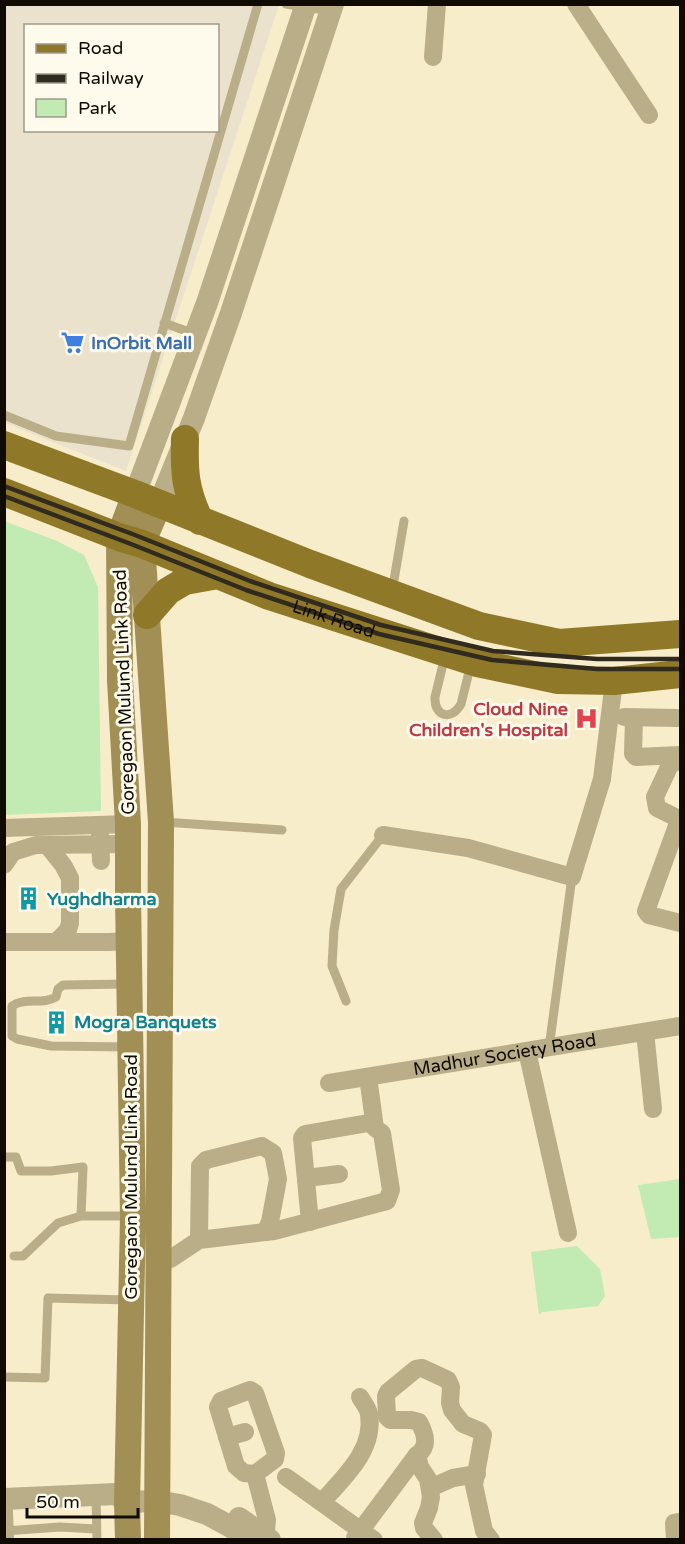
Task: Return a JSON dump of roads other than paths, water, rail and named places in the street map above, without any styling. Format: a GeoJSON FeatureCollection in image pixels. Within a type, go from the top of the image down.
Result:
{"type":"FeatureCollection","features":[{"type":"Feature","properties":{"kind":"main road"},"geometry":{"type":"LineString","coordinates":[[172,435],[184,470],[192,505],[200,521]]}},
{"type":"Feature","properties":{"kind":"main road"},"geometry":{"type":"LineString","coordinates":[[4,445],[478,626],[559,644],[681,634]]}},
{"type":"Feature","properties":{"kind":"main road","name":"Link Road"},"geometry":{"type":"LineString","coordinates":[[4,492],[269,596],[459,658],[558,680],[614,681],[681,674]]}},
{"type":"Feature","properties":{"kind":"main road"},"geometry":{"type":"LineString","coordinates":[[130,541],[147,499]]}},
{"type":"Feature","properties":{"kind":"main road","name":"Goregaon Mulund Link Road"},"geometry":{"type":"LineString","coordinates":[[130,541],[147,615],[161,822],[157,1539]]}},
{"type":"Feature","properties":{"kind":"main road","name":"Goregaon Mulund Link Road"},"geometry":{"type":"LineString","coordinates":[[128,1539],[117,1494],[132,1300],[128,835],[120,680],[130,541]]}},
{"type":"Feature","properties":{"kind":"main road"},"geometry":{"type":"LineString","coordinates":[[147,615],[168,591],[185,581],[218,575]]}},
{"type":"Feature","properties":{"kind":"main road"},"geometry":{"type":"LineString","coordinates":[[131,1074],[159,1074]]}},
{"type":"Feature","properties":{"kind":"street"},"geometry":{"type":"LineString","coordinates":[[433,57],[437,4]]}},
{"type":"Feature","properties":{"kind":"street"},"geometry":{"type":"LineString","coordinates":[[576,4],[648,115]]}},
{"type":"Feature","properties":{"kind":"street"},"geometry":{"type":"LineString","coordinates":[[172,435],[195,334],[207,303],[299,5]]}},
{"type":"Feature","properties":{"kind":"street"},"geometry":{"type":"LineString","coordinates":[[147,499],[172,435],[231,313],[332,8]]}},
{"type":"Feature","properties":{"kind":"street"},"geometry":{"type":"LineString","coordinates":[[383,835],[468,848],[572,877],[602,779],[614,681]]}},
{"type":"Feature","properties":{"kind":"street"},"geometry":{"type":"LineString","coordinates":[[610,717],[677,718]]}},
{"type":"Feature","properties":{"kind":"street"},"geometry":{"type":"LineString","coordinates":[[634,718],[633,754],[636,757],[681,755]]}},
{"type":"Feature","properties":{"kind":"street"},"geometry":{"type":"LineString","coordinates":[[681,760],[670,765],[655,798],[657,808],[675,817],[678,823],[645,911],[649,915],[681,923]]}},
{"type":"Feature","properties":{"kind":"street"},"geometry":{"type":"LineString","coordinates":[[4,842],[11,827],[100,842]]}},
{"type":"Feature","properties":{"kind":"street"},"geometry":{"type":"LineString","coordinates":[[4,865],[13,852],[36,845],[52,842],[100,842],[128,835]]}},
{"type":"Feature","properties":{"kind":"street"},"geometry":{"type":"LineString","coordinates":[[52,842],[70,878],[70,923],[68,930],[56,942]]}},
{"type":"Feature","properties":{"kind":"street"},"geometry":{"type":"LineString","coordinates":[[4,942],[129,941]]}},
{"type":"Feature","properties":{"kind":"street","name":"Madhur Society Road"},"geometry":{"type":"LineString","coordinates":[[329,1083],[681,1026]]}},
{"type":"Feature","properties":{"kind":"street"},"geometry":{"type":"LineString","coordinates":[[645,1032],[653,1109]]}},
{"type":"Feature","properties":{"kind":"street"},"geometry":{"type":"LineString","coordinates":[[527,1051],[568,1233]]}},
{"type":"Feature","properties":{"kind":"street"},"geometry":{"type":"LineString","coordinates":[[159,1264],[199,1240],[274,1231],[387,1201],[391,1190],[382,1133],[375,1128],[368,1077]]}},
{"type":"Feature","properties":{"kind":"street"},"geometry":{"type":"LineString","coordinates":[[309,1222],[302,1138],[305,1134],[374,1122]]}},
{"type":"Feature","properties":{"kind":"street"},"geometry":{"type":"LineString","coordinates":[[199,1240],[200,1166],[206,1160],[262,1146],[273,1153],[278,1179],[270,1222],[265,1232]]}},
{"type":"Feature","properties":{"kind":"street"},"geometry":{"type":"LineString","coordinates":[[306,1178],[339,1174]]}},
{"type":"Feature","properties":{"kind":"street"},"geometry":{"type":"LineString","coordinates":[[286,1477],[322,1502],[363,1536],[417,1455],[422,1452],[426,1434],[419,1422],[390,1420],[387,1416],[386,1396],[416,1369],[422,1368],[448,1380],[451,1387],[452,1410],[463,1424],[480,1431],[483,1435],[474,1485],[484,1531],[491,1539]]}},
{"type":"Feature","properties":{"kind":"street"},"geometry":{"type":"LineString","coordinates":[[250,1390],[255,1393],[276,1453],[275,1460],[255,1474],[244,1473],[236,1466],[236,1435],[218,1407],[221,1401],[250,1390]]}},
{"type":"Feature","properties":{"kind":"street"},"geometry":{"type":"LineString","coordinates":[[322,1502],[357,1462],[369,1438],[369,1412],[360,1397]]}},
{"type":"Feature","properties":{"kind":"street"},"geometry":{"type":"LineString","coordinates":[[417,1455],[420,1467],[428,1479],[431,1497],[423,1523],[424,1528],[434,1539]]}},
{"type":"Feature","properties":{"kind":"street"},"geometry":{"type":"LineString","coordinates":[[4,1499],[156,1494],[203,1502],[239,1519],[262,1539],[267,1520],[255,1474]]}},
{"type":"Feature","properties":{"kind":"street"},"geometry":{"type":"LineString","coordinates":[[430,1488],[453,1478],[477,1474]]}},
{"type":"Feature","properties":{"kind":"street"},"geometry":{"type":"LineString","coordinates":[[4,1510],[5,1539]]}},
{"type":"Feature","properties":{"kind":"street"},"geometry":{"type":"LineString","coordinates":[[675,1539],[674,1523],[681,1522]]}},
{"type":"Feature","properties":{"kind":"lane"},"geometry":{"type":"LineString","coordinates":[[4,415],[56,436],[129,446],[258,4]]}},
{"type":"Feature","properties":{"kind":"lane"},"geometry":{"type":"LineString","coordinates":[[299,5],[332,8]]}},
{"type":"Feature","properties":{"kind":"lane"},"geometry":{"type":"LineString","coordinates":[[164,323],[195,334]]}},
{"type":"Feature","properties":{"kind":"lane"},"geometry":{"type":"LineString","coordinates":[[392,594],[404,521]]}},
{"type":"Feature","properties":{"kind":"lane"},"geometry":{"type":"LineString","coordinates":[[459,658],[461,704],[453,714],[446,715],[436,710],[435,697],[459,658]]}},
{"type":"Feature","properties":{"kind":"lane"},"geometry":{"type":"LineString","coordinates":[[161,822],[282,830]]}},
{"type":"Feature","properties":{"kind":"lane"},"geometry":{"type":"LineString","coordinates":[[346,1001],[332,966],[334,930],[341,889],[383,835]]}},
{"type":"Feature","properties":{"kind":"lane"},"geometry":{"type":"LineString","coordinates":[[549,1048],[572,877]]}},
{"type":"Feature","properties":{"kind":"lane"},"geometry":{"type":"LineString","coordinates":[[129,984],[63,985],[56,997],[49,1001],[17,1003],[12,1006],[12,1036],[16,1039],[51,1046],[130,1047]]}},
{"type":"Feature","properties":{"kind":"lane"},"geometry":{"type":"LineString","coordinates":[[4,1157],[16,1157],[21,1171],[51,1171],[83,1167],[81,1216]]}},
{"type":"Feature","properties":{"kind":"lane"},"geometry":{"type":"LineString","coordinates":[[14,1256],[23,1256],[58,1223],[81,1216],[133,1216]]}},
{"type":"Feature","properties":{"kind":"lane"},"geometry":{"type":"LineString","coordinates":[[4,1377],[45,1378],[48,1298],[132,1300]]}},
{"type":"Feature","properties":{"kind":"lane"},"geometry":{"type":"LineString","coordinates":[[97,1539],[96,1529],[117,1494]]}},
{"type":"Feature","properties":{"kind":"lane"},"geometry":{"type":"LineString","coordinates":[[5,1531],[60,1527],[96,1529]]}},
{"type":"Feature","properties":{"kind":"railway"},"geometry":{"type":"LineString","coordinates":[[4,486],[250,581],[381,625],[493,651],[597,659],[680,659]]}},
{"type":"Feature","properties":{"kind":"railway"},"geometry":{"type":"LineString","coordinates":[[4,496],[246,590],[379,634],[492,660],[597,669],[680,669]]}},
{"type":"Feature","properties":{"kind":"place","name":"InOrbit Mall"},"geometry":{"type":"Point","coordinates":[73,343]}},
{"type":"Feature","properties":{"kind":"place","name":"Cloud Nine Children's Hospital"},"geometry":{"type":"Point","coordinates":[586,719]}},
{"type":"Feature","properties":{"kind":"place","name":"Yughdharma"},"geometry":{"type":"Point","coordinates":[29,899]}},
{"type":"Feature","properties":{"kind":"place","name":"Mogra Banquets"},"geometry":{"type":"Point","coordinates":[56,1022]}}]}
